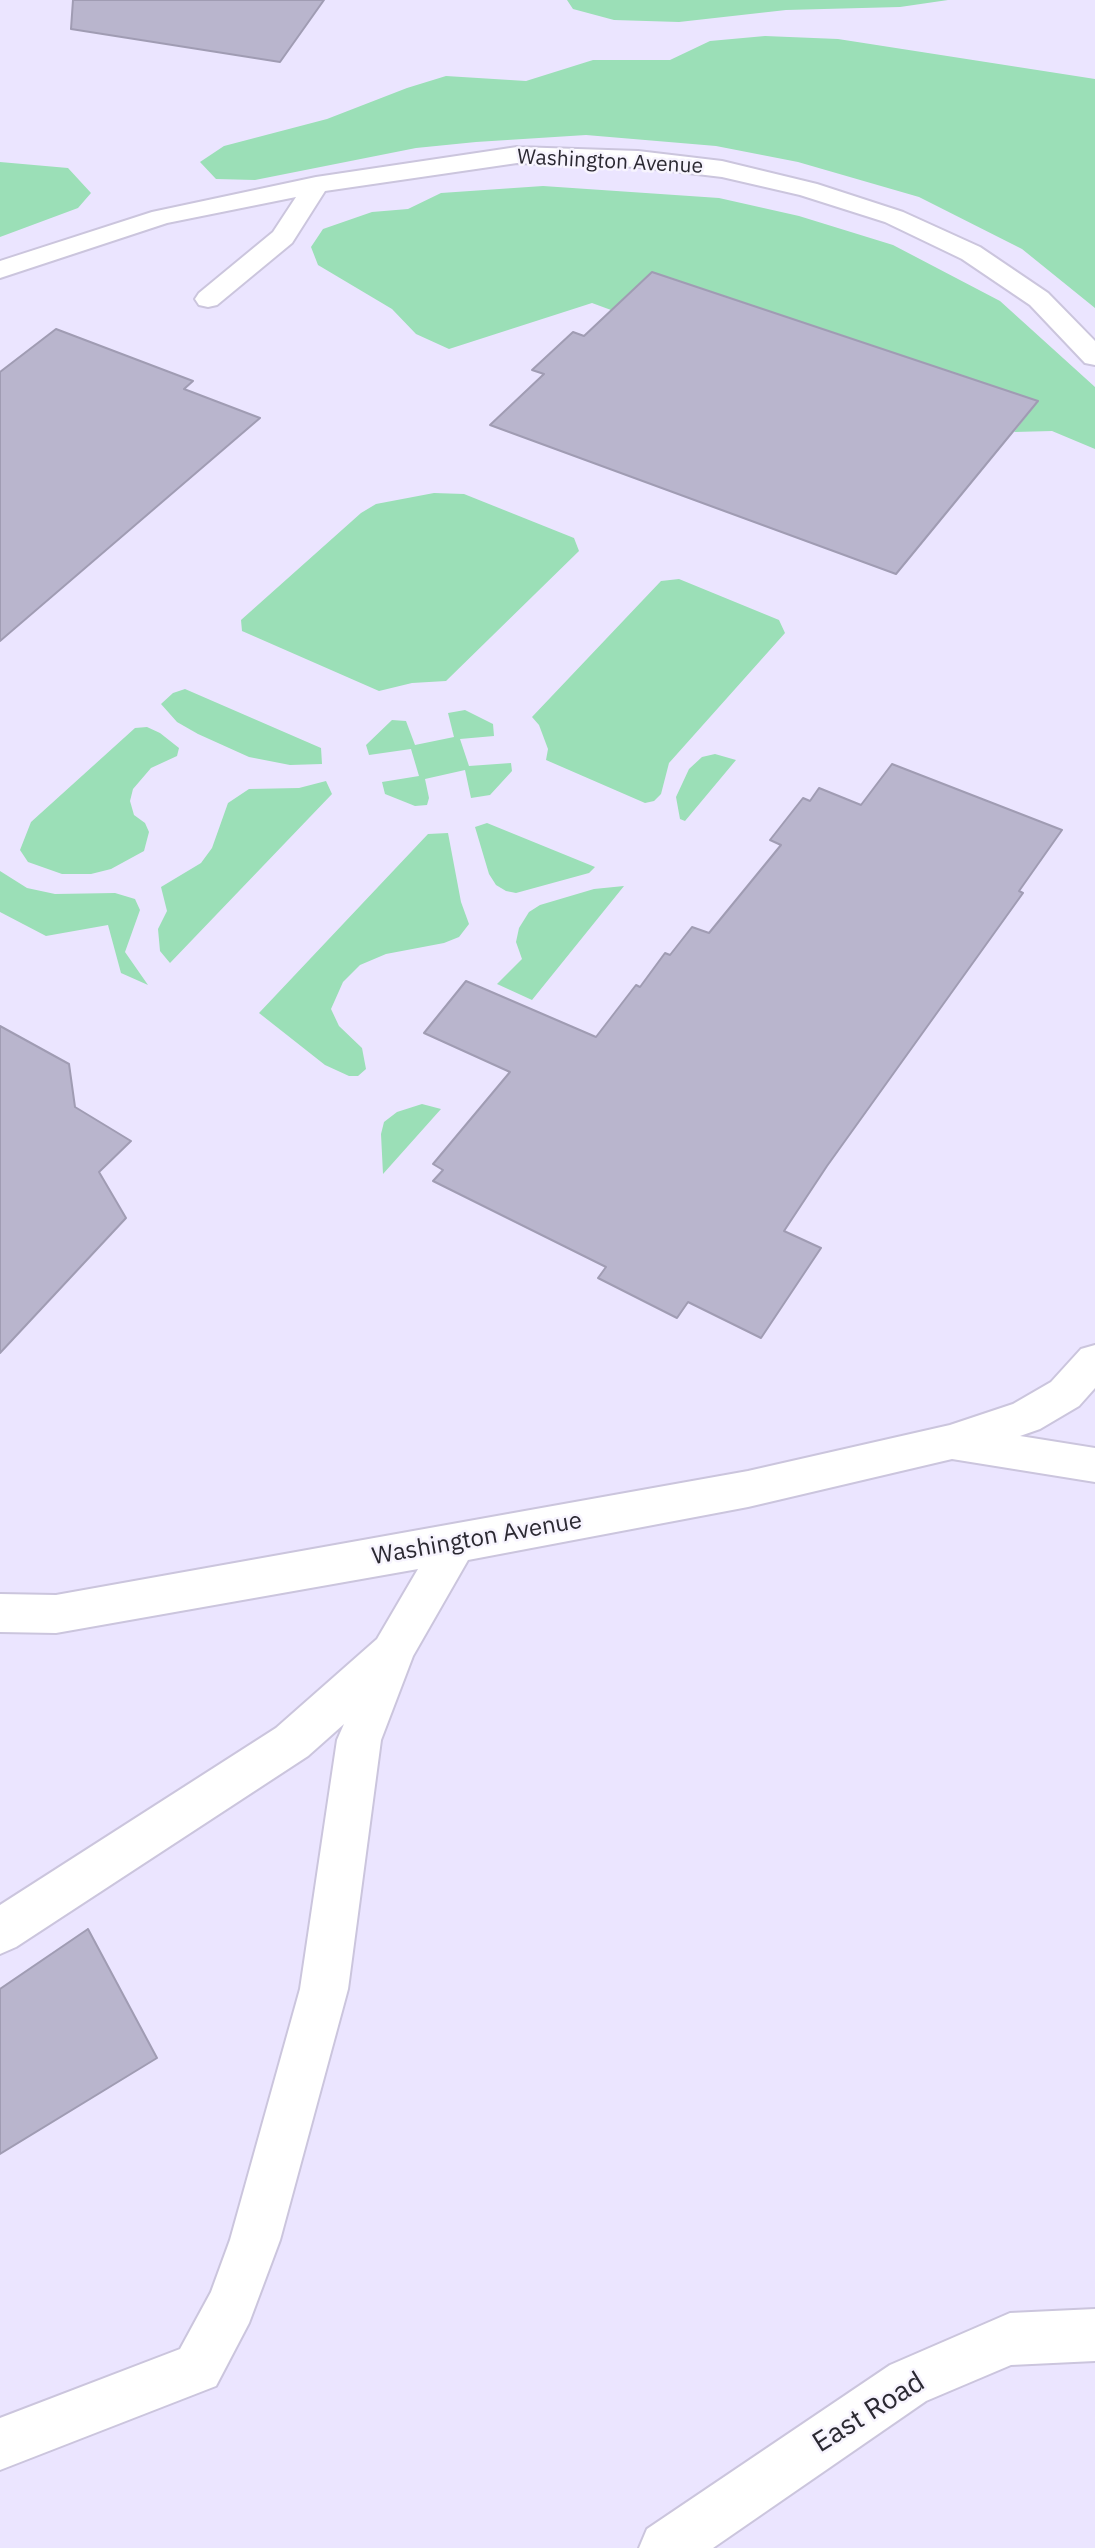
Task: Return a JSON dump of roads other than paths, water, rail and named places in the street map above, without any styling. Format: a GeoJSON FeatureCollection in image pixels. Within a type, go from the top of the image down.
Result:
{"type":"FeatureCollection","features":[{"type":"Feature","properties":{"kind":"street","name":"Washington Avenue"},"geometry":{"type":"LineString","coordinates":[[0,270],[161,217],[316,185],[517,155],[638,159],[722,169],[808,189],[894,217],[971,253],[1039,299],[1095,358]]}},
{"type":"Feature","properties":{"kind":"street"},"geometry":{"type":"LineString","coordinates":[[208,299],[283,237],[316,185]]}},
{"type":"Feature","properties":{"kind":"street","name":"Washington Avenue"},"geometry":{"type":"LineString","coordinates":[[0,1613],[56,1614],[748,1489],[950,1442],[1026,1418],[1080,1391],[1095,1361]]}},
{"type":"Feature","properties":{"kind":"street","name":"Washington Avenue"},"geometry":{"type":"LineString","coordinates":[[950,1442],[1095,1465]]}},
{"type":"Feature","properties":{"kind":"street"},"geometry":{"type":"LineString","coordinates":[[0,2444],[198,2368],[231,2305],[256,2240],[318,2012],[359,1740],[395,1648],[455,1544]]}},
{"type":"Feature","properties":{"kind":"street"},"geometry":{"type":"LineString","coordinates":[[0,1931],[292,1742],[395,1648]]}},
{"type":"Feature","properties":{"kind":"street","name":"East Road"},"geometry":{"type":"LineString","coordinates":[[666,2548],[908,2383],[1010,2339],[1095,2335]]}}]}
